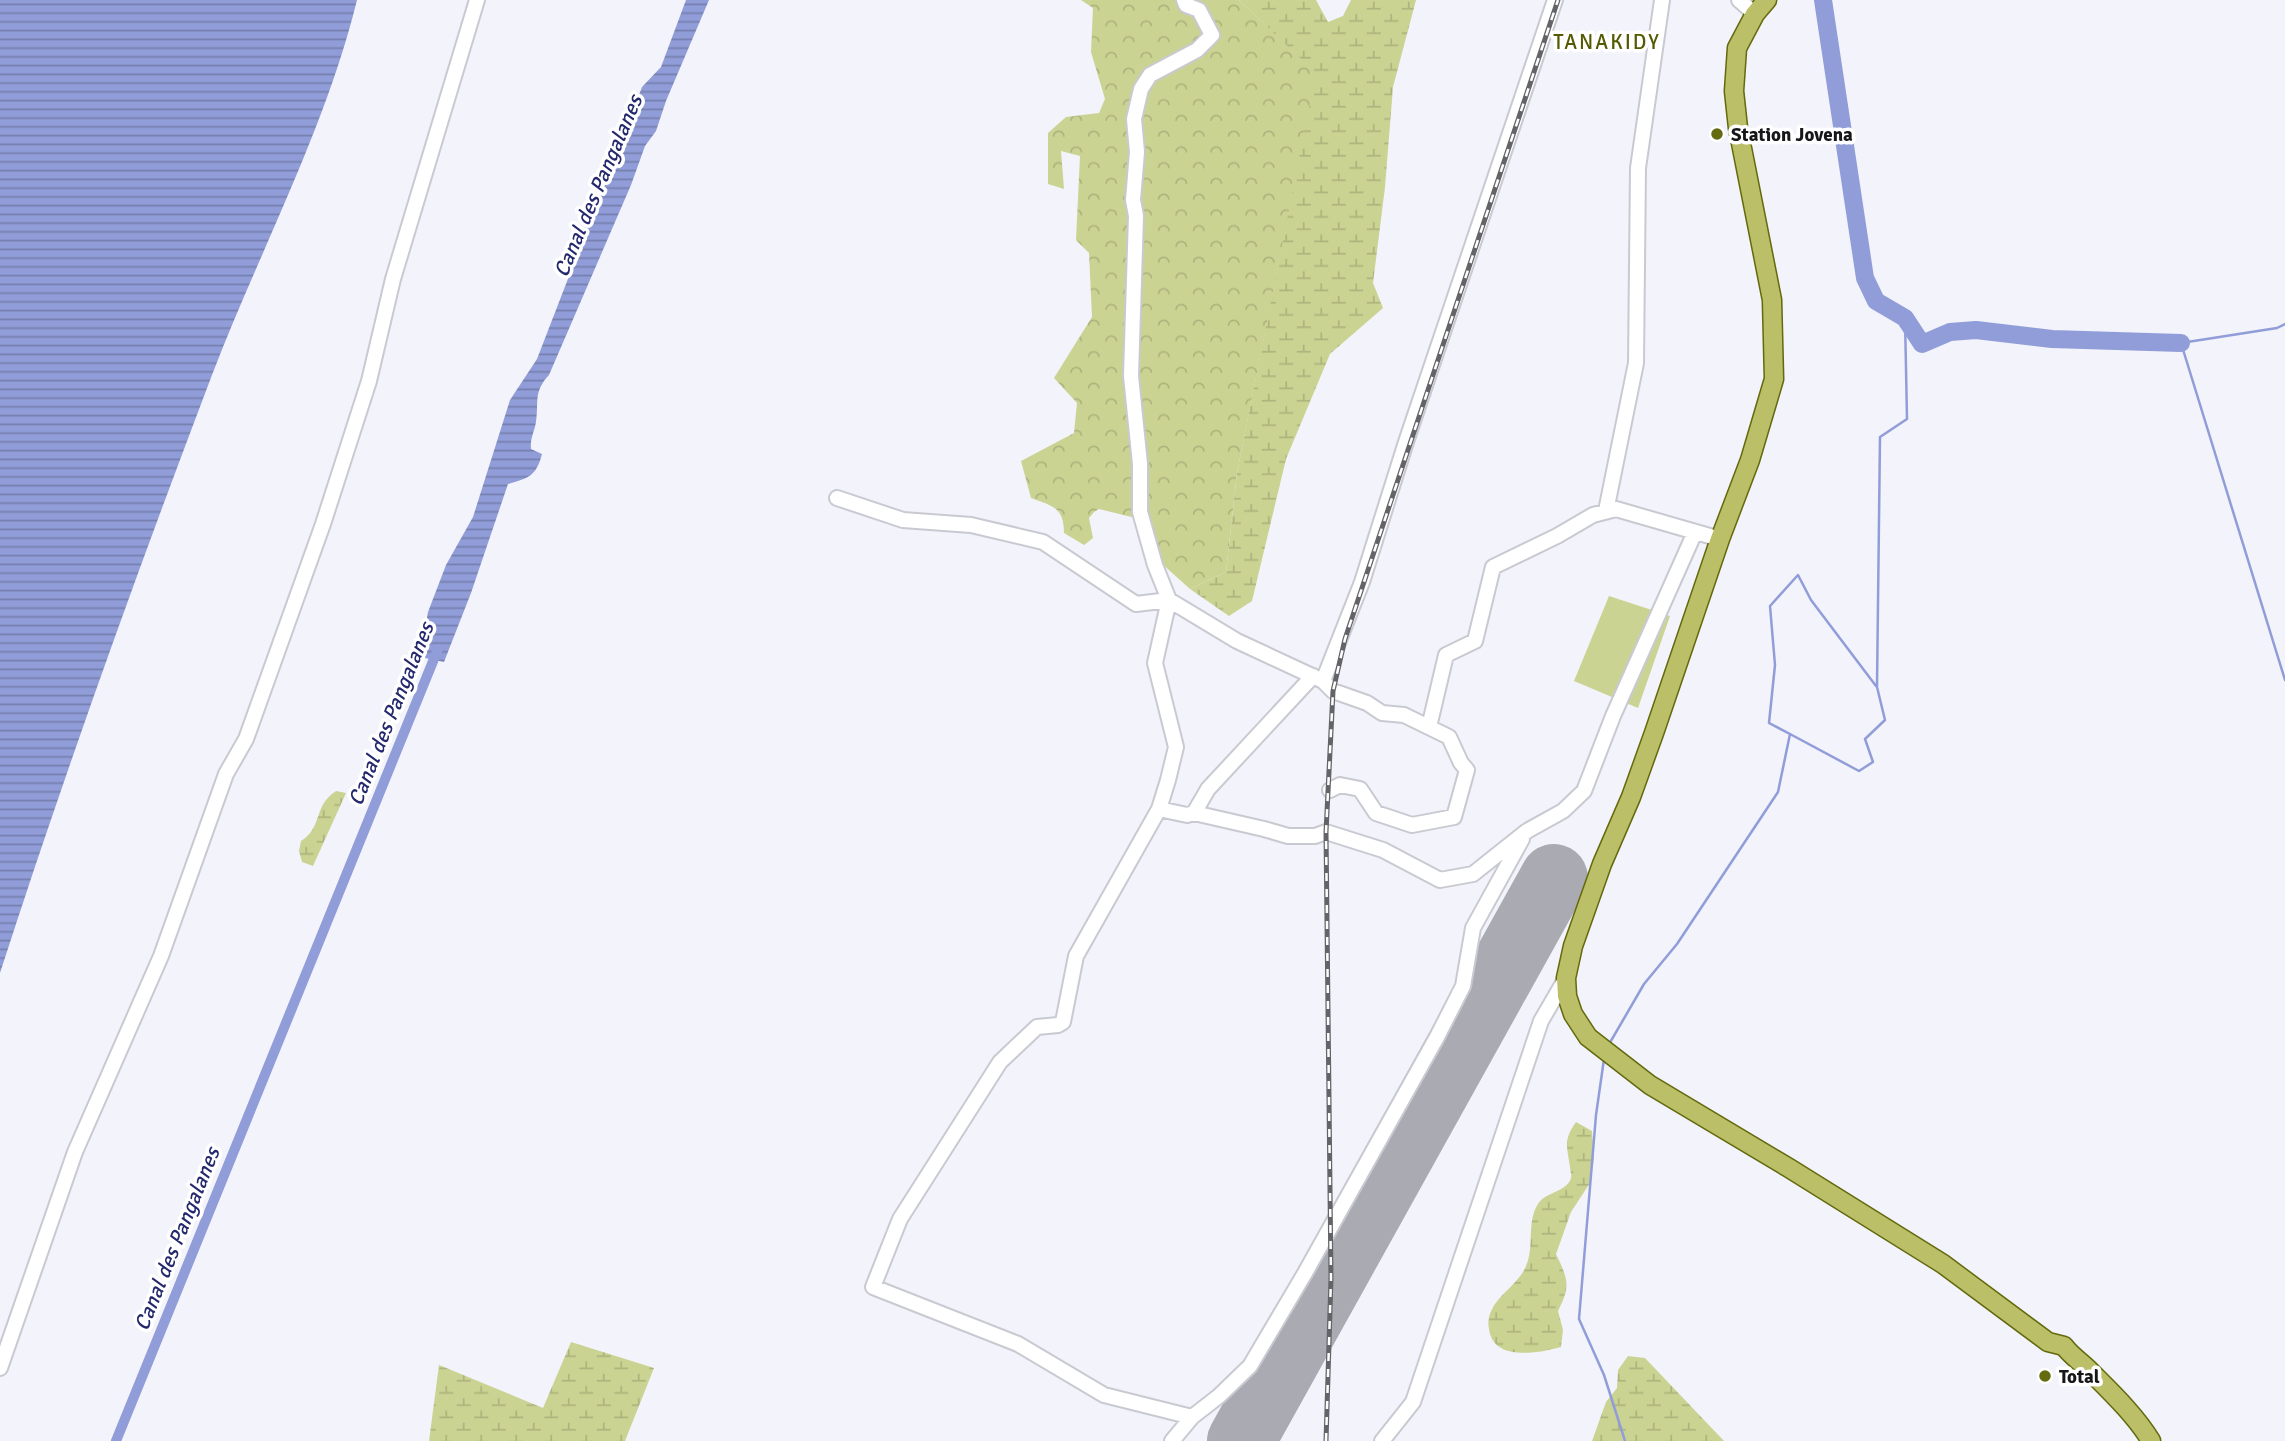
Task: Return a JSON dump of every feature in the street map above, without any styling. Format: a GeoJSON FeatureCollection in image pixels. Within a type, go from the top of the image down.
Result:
{"type":"FeatureCollection","features":[{"type":"Feature","properties":{"kind":"main road"},"geometry":{"type":"LineString","coordinates":[[1761,7],[1737,48],[1734,91],[1738,128],[1772,300],[1774,379],[1750,460],[1636,785],[1602,864],[1573,946],[1566,978],[1567,996],[1573,1014],[1588,1037],[1650,1085],[1943,1264],[2048,1342],[2064,1346],[2072,1357],[2090,1370],[2118,1400],[2151,1441]]}},
{"type":"Feature","properties":{"kind":"street"},"geometry":{"type":"LineString","coordinates":[[0,1368],[75,1152],[161,956],[226,774],[246,739],[323,524],[369,381],[393,279],[477,0]]}},
{"type":"Feature","properties":{"kind":"street"},"geometry":{"type":"LineString","coordinates":[[1184,0],[1186,5],[1199,10],[1212,35],[1197,50],[1150,75],[1141,89],[1134,119],[1137,152],[1133,200],[1136,216],[1131,376],[1140,464],[1140,512],[1154,565],[1169,600],[1237,641],[1318,678],[1334,691],[1367,703],[1382,713],[1404,715],[1449,737],[1467,770],[1454,817],[1412,825],[1376,813],[1360,789],[1340,785],[1330,790]]}},
{"type":"Feature","properties":{"kind":"street"},"geometry":{"type":"LineString","coordinates":[[1194,813],[1208,789],[1318,678],[1362,582],[1406,442],[1555,0]]}},
{"type":"Feature","properties":{"kind":"street"},"geometry":{"type":"LineString","coordinates":[[1606,511],[1636,363],[1638,168],[1662,0]]}},
{"type":"Feature","properties":{"kind":"street"},"geometry":{"type":"LineString","coordinates":[[1739,0],[1761,7]]}},
{"type":"Feature","properties":{"kind":"street"},"geometry":{"type":"LineString","coordinates":[[837,498],[904,520],[971,525],[1043,541],[1136,604],[1169,600]]}},
{"type":"Feature","properties":{"kind":"street"},"geometry":{"type":"LineString","coordinates":[[1429,726],[1446,655],[1475,641],[1493,567],[1593,515],[1616,509],[1720,540]]}},
{"type":"Feature","properties":{"kind":"street"},"geometry":{"type":"LineString","coordinates":[[1159,809],[1187,816],[1194,813],[1288,836],[1315,836],[1326,832],[1383,850],[1440,880],[1473,874],[1527,831],[1563,811],[1584,791],[1695,532]]}},
{"type":"Feature","properties":{"kind":"street"},"geometry":{"type":"LineString","coordinates":[[1169,600],[1155,663],[1177,747],[1159,809],[1076,956],[1063,1021],[1058,1025],[1037,1027],[1000,1062],[900,1219],[873,1287],[1018,1344],[1104,1395],[1192,1417]]}},
{"type":"Feature","properties":{"kind":"street"},"geometry":{"type":"LineString","coordinates":[[1172,1441],[1192,1417],[1250,1366],[1305,1273],[1458,996],[1463,986],[1472,928],[1527,831]]}},
{"type":"Feature","properties":{"kind":"street"},"geometry":{"type":"LineString","coordinates":[[1382,1441],[1413,1402],[1541,1021],[1566,978]]}},
{"type":"Feature","properties":{"kind":"green space"},"geometry":{"type":"Polygon","coordinates":[[[1081,0],[1239,0],[1317,73],[1237,473],[1226,572],[1190,589],[1160,562],[1152,522],[1099,509],[1089,518],[1093,538],[1084,545],[1064,533],[1059,513],[1051,506],[1031,498],[1021,461],[1074,433],[1077,403],[1054,378],[1092,317],[1089,253],[1076,240],[1080,156],[1061,151],[1064,189],[1048,184],[1048,133],[1066,117],[1099,113],[1105,99],[1091,52],[1093,8],[1081,0]]]}},
{"type":"Feature","properties":{"kind":"green space"},"geometry":{"type":"Polygon","coordinates":[[[1239,0],[1316,0],[1328,22],[1343,16],[1351,0],[1416,0],[1393,87],[1385,187],[1373,283],[1383,308],[1330,354],[1286,459],[1252,601],[1229,616],[1190,589],[1226,572],[1237,473],[1316,73],[1239,0]]]}},
{"type":"Feature","properties":{"kind":"green space"},"geometry":{"type":"Polygon","coordinates":[[[1609,596],[1670,616],[1638,708],[1574,681],[1609,596]]]}},
{"type":"Feature","properties":{"kind":"green space"},"geometry":{"type":"Polygon","coordinates":[[[336,791],[346,793],[313,866],[302,862],[299,851],[301,841],[313,829],[324,803],[336,791]]]}},
{"type":"Feature","properties":{"kind":"green space"},"geometry":{"type":"Polygon","coordinates":[[[1576,1122],[1592,1131],[1594,1158],[1590,1183],[1571,1212],[1556,1254],[1566,1282],[1565,1295],[1558,1311],[1563,1330],[1561,1347],[1530,1353],[1508,1351],[1499,1347],[1492,1339],[1488,1325],[1489,1316],[1495,1304],[1526,1266],[1532,1219],[1538,1204],[1569,1183],[1571,1174],[1567,1143],[1576,1122]]]}},
{"type":"Feature","properties":{"kind":"green space"},"geometry":{"type":"Polygon","coordinates":[[[571,1342],[654,1368],[625,1441],[429,1441],[439,1365],[543,1408],[571,1342]]]}},
{"type":"Feature","properties":{"kind":"green space"},"geometry":{"type":"Polygon","coordinates":[[[1628,1356],[1645,1358],[1724,1441],[1592,1441],[1606,1402],[1617,1388],[1618,1370],[1628,1356]]]}},
{"type":"Feature","properties":{"kind":"water"},"geometry":{"type":"Polygon","coordinates":[[[0,0],[357,0],[344,48],[310,143],[231,328],[156,523],[76,747],[0,973],[0,0]]]}},
{"type":"Feature","properties":{"kind":"water"},"geometry":{"type":"Polygon","coordinates":[[[686,0],[709,0],[656,131],[645,146],[631,185],[549,375],[539,392],[531,449],[542,454],[540,462],[530,475],[508,484],[444,662],[420,657],[428,612],[446,565],[473,517],[510,400],[537,359],[583,240],[586,216],[597,206],[642,87],[661,67],[686,0]]]}},
{"type":"Feature","properties":{"kind":"waterway"},"geometry":{"type":"LineString","coordinates":[[1823,0],[1865,278],[1876,301],[1905,318],[1922,344],[1950,332],[1976,330],[2052,339],[2181,343]]}},
{"type":"Feature","properties":{"kind":"waterway"},"geometry":{"type":"LineString","coordinates":[[1608,1046],[1644,984],[1677,944],[1778,792],[1790,734],[1859,771],[1873,762],[1865,739],[1885,720],[1877,687],[1880,437],[1907,419],[1905,318]]}},
{"type":"Feature","properties":{"kind":"waterway"},"geometry":{"type":"LineString","coordinates":[[2285,324],[2277,328],[2181,343],[2285,680]]}},
{"type":"Feature","properties":{"kind":"waterway"},"geometry":{"type":"LineString","coordinates":[[1790,734],[1769,723],[1775,665],[1770,606],[1798,575],[1811,600],[1876,686]]}},
{"type":"Feature","properties":{"kind":"waterway","name":"Canal des Pangalanes"},"geometry":{"type":"LineString","coordinates":[[116,1441],[438,649]]}},
{"type":"Feature","properties":{"kind":"waterway"},"geometry":{"type":"LineString","coordinates":[[1604,1059],[1596,1115],[1579,1319],[1604,1375],[1625,1441]]}},
{"type":"Feature","properties":{"kind":"runway"},"geometry":{"type":"LineString","coordinates":[[1241,1441],[1554,878]]}},
{"type":"Feature","properties":{"kind":"railway"},"geometry":{"type":"LineString","coordinates":[[1326,1441],[1331,1278],[1326,832],[1333,691],[1345,639],[1558,0]]}},
{"type":"Feature","properties":{"kind":"place","name":"Station Jovena"},"geometry":{"type":"Point","coordinates":[1717,134]}},
{"type":"Feature","properties":{"kind":"place","name":"Total"},"geometry":{"type":"Point","coordinates":[2045,1376]}},
{"type":"Feature","properties":{"kind":"district","name":"TANAKIDY"},"geometry":{"type":"Point","coordinates":[1607,42]}}]}
